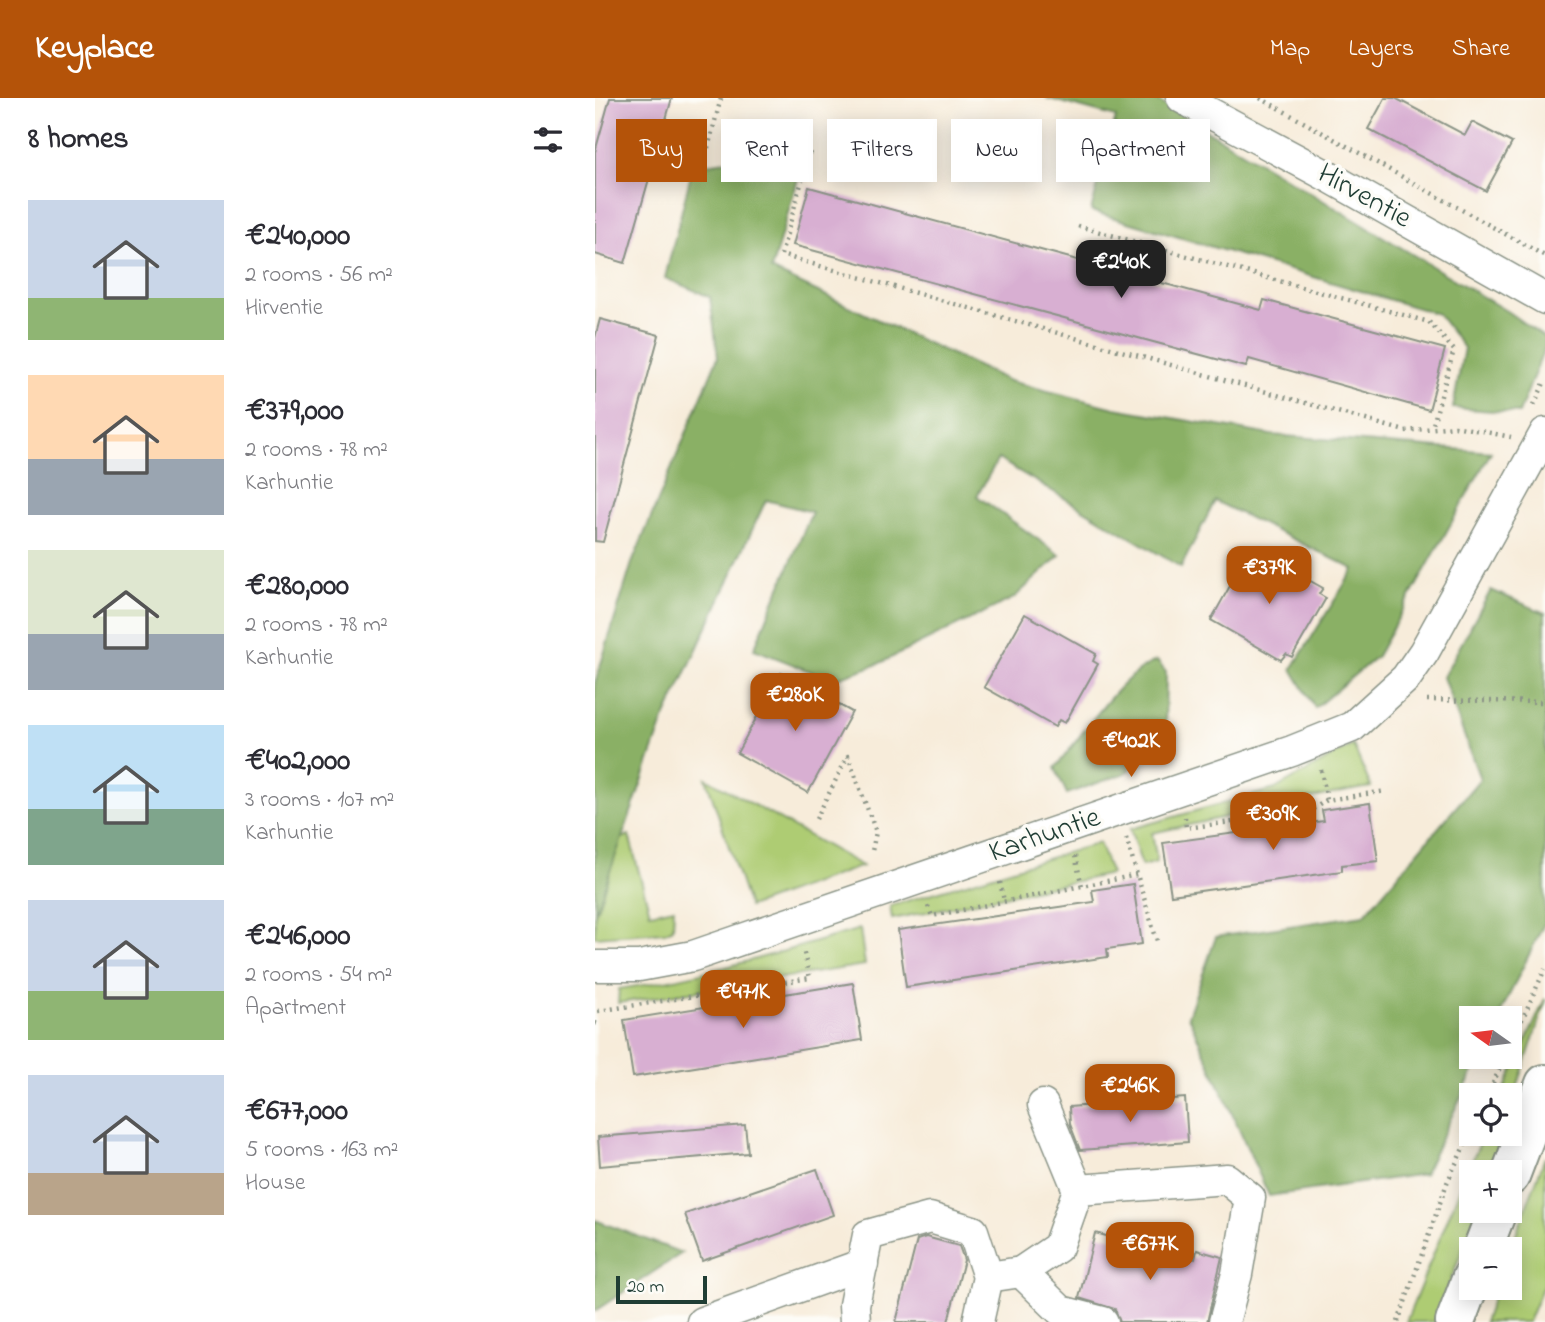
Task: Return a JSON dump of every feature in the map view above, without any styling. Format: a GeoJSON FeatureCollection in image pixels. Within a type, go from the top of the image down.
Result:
{"type":"FeatureCollection","features":[{"type":"Feature","properties":{"kind":"main road"},"geometry":{"type":"LineString","coordinates":[[1516,1160],[1545,1084]]}},
{"type":"Feature","properties":{"kind":"main road"},"geometry":{"type":"LineString","coordinates":[[1455,1322],[1464,1300]]}},
{"type":"Feature","properties":{"kind":"street","name":"Hirventie"},"geometry":{"type":"LineString","coordinates":[[1182,98],[1331,178],[1545,299]]}},
{"type":"Feature","properties":{"kind":"street","name":"Karhuntie"},"geometry":{"type":"LineString","coordinates":[[595,966],[639,966],[693,956],[1292,751],[1352,727],[1405,678],[1424,652],[1534,438]]}},
{"type":"Feature","properties":{"kind":"street"},"geometry":{"type":"LineString","coordinates":[[988,1277],[1021,1272],[1058,1247],[1078,1190],[1043,1105]]}},
{"type":"Feature","properties":{"kind":"street"},"geometry":{"type":"LineString","coordinates":[[1078,1190],[1227,1179],[1250,1198],[1237,1274],[1224,1322]]}},
{"type":"Feature","properties":{"kind":"street"},"geometry":{"type":"LineString","coordinates":[[855,1322],[854,1305],[868,1235],[930,1218],[973,1231],[988,1277],[978,1322]]}},
{"type":"Feature","properties":{"kind":"street"},"geometry":{"type":"LineString","coordinates":[[702,1322],[863,1264]]}},
{"type":"Feature","properties":{"kind":"street"},"geometry":{"type":"LineString","coordinates":[[1021,1272],[1061,1311],[1103,1322]]}},
{"type":"Feature","properties":{"kind":"path"},"geometry":{"type":"LineString","coordinates":[[708,148],[721,98]]}},
{"type":"Feature","properties":{"kind":"path"},"geometry":{"type":"LineString","coordinates":[[1260,98],[1545,256]]}},
{"type":"Feature","properties":{"kind":"path"},"geometry":{"type":"LineString","coordinates":[[802,182],[781,255],[1405,431],[1455,426],[1534,438],[1545,381]]}},
{"type":"Feature","properties":{"kind":"path"},"geometry":{"type":"LineString","coordinates":[[1078,226],[1429,322],[1454,350],[1431,428]]}},
{"type":"Feature","properties":{"kind":"path"},"geometry":{"type":"LineString","coordinates":[[1380,702],[1458,699],[1545,702]]}},
{"type":"Feature","properties":{"kind":"path"},"geometry":{"type":"LineString","coordinates":[[816,819],[848,757],[876,832],[872,851]]}},
{"type":"Feature","properties":{"kind":"path"},"geometry":{"type":"LineString","coordinates":[[1182,789],[1186,828],[1308,813],[1327,800],[1386,791]]}},
{"type":"Feature","properties":{"kind":"path"},"geometry":{"type":"LineString","coordinates":[[1117,811],[1157,941]]}},
{"type":"Feature","properties":{"kind":"path"},"geometry":{"type":"LineString","coordinates":[[919,879],[932,916],[1137,875]]}},
{"type":"Feature","properties":{"kind":"path"},"geometry":{"type":"LineString","coordinates":[[598,1011],[810,978],[796,920]]}},
{"type":"Feature","properties":{"kind":"path"},"geometry":{"type":"LineString","coordinates":[[1523,1017],[1545,969]]}},
{"type":"Feature","properties":{"kind":"path"},"geometry":{"type":"LineString","coordinates":[[1398,1322],[1447,1183],[1464,1146]]}},
{"type":"Feature","properties":{"kind":"green space"},"geometry":{"type":"Polygon","coordinates":[[[1046,98],[1153,98],[1188,119],[1116,117],[1046,98]]]}},
{"type":"Feature","properties":{"kind":"green space"},"geometry":{"type":"Polygon","coordinates":[[[1210,132],[1508,312],[1545,338],[1545,347],[1519,413],[1453,408],[1464,348],[1438,314],[1091,211],[1099,182],[1210,182],[1210,132]]]}},
{"type":"Feature","properties":{"kind":"green space"},"geometry":{"type":"Polygon","coordinates":[[[721,162],[721,182],[797,182],[771,270],[1009,381],[1115,408],[1271,435],[1491,452],[1377,656],[1315,708],[1292,669],[1354,569],[1215,501],[1181,567],[998,459],[977,496],[1060,555],[1014,598],[878,664],[832,680],[754,649],[812,512],[766,500],[663,722],[595,914],[595,683],[632,563],[718,357],[710,297],[665,278],[689,182],[707,182],[707,164],[721,162]]]}},
{"type":"Feature","properties":{"kind":"green space"},"geometry":{"type":"Polygon","coordinates":[[[1491,590],[1545,613],[1545,922],[1504,1006],[1459,1006],[1459,1069],[1474,1069],[1468,1083],[1459,1083],[1459,1101],[1424,1174],[1269,1196],[1188,1016],[1216,937],[1364,915],[1480,779],[1443,677],[1491,590]]]}},
{"type":"Feature","properties":{"kind":"green space"},"geometry":{"type":"Polygon","coordinates":[[[1157,661],[1166,672],[1165,734],[1126,773],[1067,794],[1055,768],[1116,692],[1144,667],[1157,661]]]}},
{"type":"Feature","properties":{"kind":"green space"},"geometry":{"type":"Polygon","coordinates":[[[1353,745],[1371,787],[1152,833],[1157,862],[1142,866],[1130,829],[1275,789],[1353,745]]]}},
{"type":"Feature","properties":{"kind":"green space"},"geometry":{"type":"Polygon","coordinates":[[[706,778],[862,866],[749,907],[706,778]]]}},
{"type":"Feature","properties":{"kind":"green space"},"geometry":{"type":"Polygon","coordinates":[[[629,835],[650,913],[674,908],[673,928],[665,932],[595,937],[595,914],[621,839],[629,835]]]}},
{"type":"Feature","properties":{"kind":"green space"},"geometry":{"type":"Polygon","coordinates":[[[1099,843],[1111,874],[892,919],[890,906],[1099,843]]]}},
{"type":"Feature","properties":{"kind":"green space"},"geometry":{"type":"Polygon","coordinates":[[[860,929],[865,965],[618,1003],[619,989],[710,971],[860,929]]]}},
{"type":"Feature","properties":{"kind":"green space"},"geometry":{"type":"Polygon","coordinates":[[[1545,999],[1545,1002],[1519,1083],[1507,1083],[1514,1069],[1523,1069],[1523,1048],[1545,999]]]}},
{"type":"Feature","properties":{"kind":"green space"},"geometry":{"type":"Polygon","coordinates":[[[1479,1146],[1498,1146],[1494,1160],[1472,1160],[1479,1146]]]}},
{"type":"Feature","properties":{"kind":"green space"},"geometry":{"type":"Polygon","coordinates":[[[1545,1157],[1545,1281],[1528,1322],[1484,1322],[1492,1300],[1522,1300],[1522,1237],[1515,1237],[1545,1157]]]}},
{"type":"Feature","properties":{"kind":"green space"},"geometry":{"type":"Polygon","coordinates":[[[1459,1191],[1459,1223],[1472,1223],[1467,1237],[1459,1237],[1459,1259],[1435,1322],[1406,1322],[1459,1191]]]}},
{"type":"Feature","properties":{"kind":"green space"},"geometry":{"type":"Polygon","coordinates":[[[595,1220],[682,1253],[595,1311],[595,1220]]]}},
{"type":"Feature","properties":{"kind":"building"},"geometry":{"type":"Polygon","coordinates":[[[610,98],[672,98],[666,119],[616,119],[616,182],[648,182],[625,263],[595,254],[595,152],[610,98]]]}},
{"type":"Feature","properties":{"kind":"building"},"geometry":{"type":"Polygon","coordinates":[[[1385,98],[1395,98],[1465,135],[1472,122],[1512,143],[1486,191],[1368,129],[1385,98]]]}},
{"type":"Feature","properties":{"kind":"building"},"geometry":{"type":"Polygon","coordinates":[[[809,187],[1261,310],[1264,300],[1445,349],[1429,410],[1249,359],[1246,367],[793,245],[809,187]]]}},
{"type":"Feature","properties":{"kind":"building"},"geometry":{"type":"Polygon","coordinates":[[[600,319],[659,335],[603,542],[595,541],[595,338],[600,319]]]}},
{"type":"Feature","properties":{"kind":"building"},"geometry":{"type":"Polygon","coordinates":[[[1251,548],[1323,588],[1319,594],[1326,598],[1292,657],[1286,654],[1281,660],[1211,620],[1251,548]]]}},
{"type":"Feature","properties":{"kind":"building"},"geometry":{"type":"Polygon","coordinates":[[[1025,614],[1096,654],[1093,661],[1098,664],[1065,723],[1059,720],[1055,727],[984,687],[1025,614]]]}},
{"type":"Feature","properties":{"kind":"building"},"geometry":{"type":"Polygon","coordinates":[[[781,673],[852,712],[808,793],[737,753],[781,673]]]}},
{"type":"Feature","properties":{"kind":"building"},"geometry":{"type":"Polygon","coordinates":[[[1370,803],[1378,861],[1342,865],[1342,871],[1171,895],[1163,843],[1324,821],[1322,810],[1370,803]]]}},
{"type":"Feature","properties":{"kind":"building"},"geometry":{"type":"Polygon","coordinates":[[[1133,884],[1142,944],[1107,949],[1108,957],[906,987],[898,930],[1094,902],[1092,890],[1133,884]]]}},
{"type":"Feature","properties":{"kind":"building"},"geometry":{"type":"Polygon","coordinates":[[[853,983],[862,1040],[633,1077],[624,1020],[853,983]]]}},
{"type":"Feature","properties":{"kind":"building"},"geometry":{"type":"Polygon","coordinates":[[[1185,1098],[1188,1142],[1080,1150],[1070,1124],[1069,1107],[1185,1098]]]}},
{"type":"Feature","properties":{"kind":"building"},"geometry":{"type":"Polygon","coordinates":[[[745,1125],[748,1153],[600,1166],[598,1137],[745,1125]]]}},
{"type":"Feature","properties":{"kind":"building"},"geometry":{"type":"Polygon","coordinates":[[[817,1169],[833,1215],[702,1261],[685,1214],[817,1169]]]}},
{"type":"Feature","properties":{"kind":"building"},"geometry":{"type":"Polygon","coordinates":[[[1095,1233],[1195,1259],[1197,1250],[1222,1257],[1207,1322],[1120,1322],[1115,1309],[1079,1298],[1095,1233]]]}},
{"type":"Feature","properties":{"kind":"building"},"geometry":{"type":"Polygon","coordinates":[[[926,1237],[959,1246],[964,1260],[948,1322],[896,1322],[917,1240],[926,1237]]]}}]}
